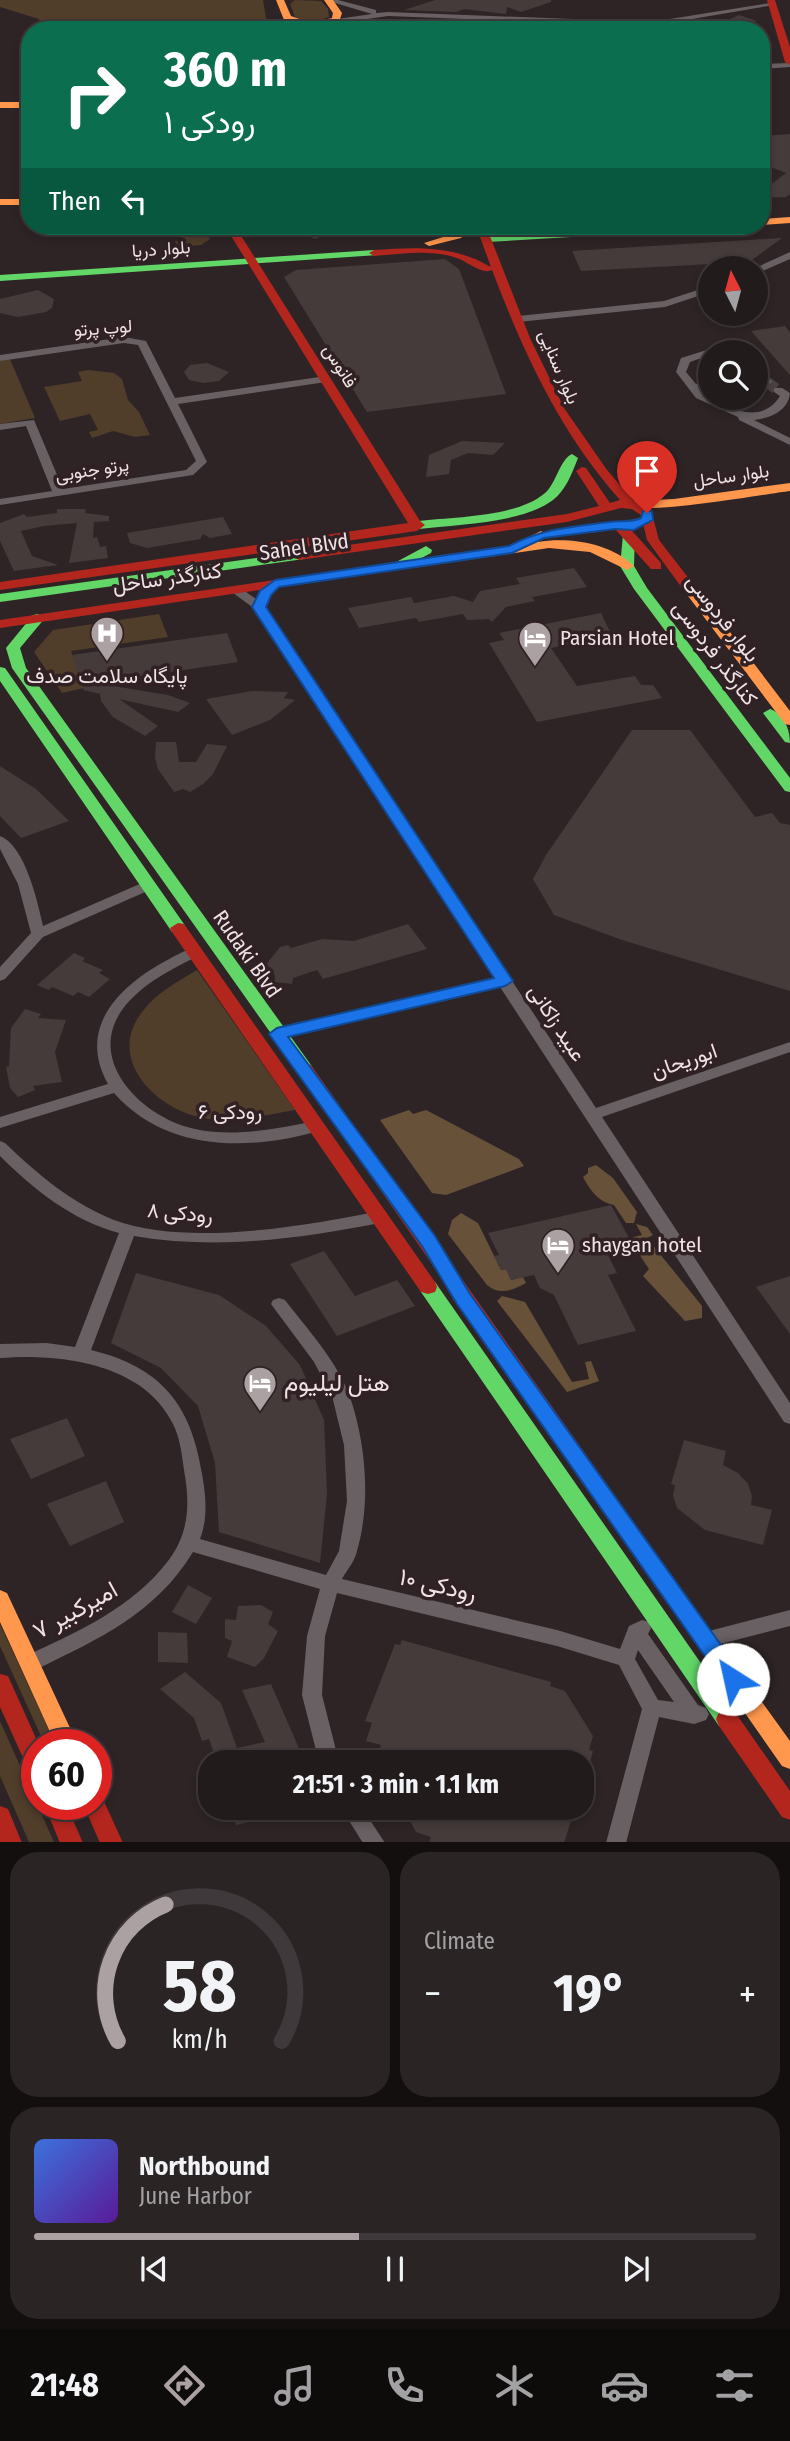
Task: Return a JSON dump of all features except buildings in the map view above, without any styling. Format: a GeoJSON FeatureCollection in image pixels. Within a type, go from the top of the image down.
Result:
{"type":"FeatureCollection","features":[{"type":"Feature","properties":{"kind":"main road"},"geometry":{"type":"LineString","coordinates":[[328,0],[338,13],[336,21]]}},
{"type":"Feature","properties":{"kind":"main road"},"geometry":{"type":"LineString","coordinates":[[282,1],[287,18],[293,21]]}},
{"type":"Feature","properties":{"kind":"main road"},"geometry":{"type":"LineString","coordinates":[[770,3],[790,64]]}},
{"type":"Feature","properties":{"kind":"main road"},"geometry":{"type":"LineString","coordinates":[[0,103],[21,102]]}},
{"type":"Feature","properties":{"kind":"main road"},"geometry":{"type":"LineString","coordinates":[[0,202],[21,202]]}},
{"type":"Feature","properties":{"kind":"main road"},"geometry":{"type":"LineString","coordinates":[[770,215],[790,214]]}},
{"type":"Feature","properties":{"kind":"main road"},"geometry":{"type":"LineString","coordinates":[[770,221],[790,220]]}},
{"type":"Feature","properties":{"kind":"main road","name":"فانوس"},"geometry":{"type":"LineString","coordinates":[[236,235],[417,527]]}},
{"type":"Feature","properties":{"kind":"main road","name":"بلوار دریا"},"geometry":{"type":"LineString","coordinates":[[290,255],[433,243],[460,235]]}},
{"type":"Feature","properties":{"kind":"main road","name":"بلوار سنایی"},"geometry":{"type":"LineString","coordinates":[[479,235],[487,269],[535,394],[572,458],[606,509]]}},
{"type":"Feature","properties":{"kind":"main road","name":"بلوار سنایی"},"geometry":{"type":"LineString","coordinates":[[480,235],[562,422],[605,482],[633,505],[645,510],[647,519]]}},
{"type":"Feature","properties":{"kind":"main road","name":"بلوار دریا"},"geometry":{"type":"LineString","coordinates":[[0,278],[207,261],[248,253],[290,255],[436,249],[466,255],[487,269]]}},
{"type":"Feature","properties":{"kind":"main road"},"geometry":{"type":"LineString","coordinates":[[207,261],[263,276],[290,255]]}},
{"type":"Feature","properties":{"kind":"main road","name":"بلوار دریا"},"geometry":{"type":"LineString","coordinates":[[0,270],[207,261]]}},
{"type":"Feature","properties":{"kind":"main road","name":"کنارگذر ساحل"},"geometry":{"type":"LineString","coordinates":[[0,586],[456,522],[529,506],[561,488],[572,458]]}},
{"type":"Feature","properties":{"kind":"main road","name":"بلوار ساحل"},"geometry":{"type":"LineString","coordinates":[[606,509],[674,503],[790,487]]}},
{"type":"Feature","properties":{"kind":"main road","name":"بلوار ساحل"},"geometry":{"type":"LineString","coordinates":[[621,529],[647,519],[790,498]]}},
{"type":"Feature","properties":{"kind":"main road","name":"Sahel Blvd"},"geometry":{"type":"LineString","coordinates":[[0,612],[426,551],[541,528],[606,509]]}},
{"type":"Feature","properties":{"kind":"main road","name":"بلوار فردوسی"},"geometry":{"type":"LineString","coordinates":[[606,509],[604,516],[621,529],[654,563],[790,739]]}},
{"type":"Feature","properties":{"kind":"main road","name":"بلوار فردوسی"},"geometry":{"type":"LineString","coordinates":[[647,519],[653,540],[667,561],[790,721]]}},
{"type":"Feature","properties":{"kind":"main road"},"geometry":{"type":"LineString","coordinates":[[456,522],[541,528]]}},
{"type":"Feature","properties":{"kind":"main road"},"geometry":{"type":"LineString","coordinates":[[512,550],[541,528]]}},
{"type":"Feature","properties":{"kind":"main road","name":"Sahel Blvd"},"geometry":{"type":"LineString","coordinates":[[0,598],[168,574],[541,528],[621,529]]}},
{"type":"Feature","properties":{"kind":"main road"},"geometry":{"type":"LineString","coordinates":[[621,529],[627,566]]}},
{"type":"Feature","properties":{"kind":"main road","name":"کنارگذر ساحل"},"geometry":{"type":"LineString","coordinates":[[0,624],[512,550],[575,544],[612,555],[627,566]]}},
{"type":"Feature","properties":{"kind":"main road"},"geometry":{"type":"LineString","coordinates":[[394,567],[426,551]]}},
{"type":"Feature","properties":{"kind":"main road","name":"کنارگذر فردوسی"},"geometry":{"type":"LineString","coordinates":[[627,566],[641,589],[790,788]]}},
{"type":"Feature","properties":{"kind":"main road"},"geometry":{"type":"LineString","coordinates":[[120,569],[168,574]]}},
{"type":"Feature","properties":{"kind":"main road","name":"Rudaki Blvd"},"geometry":{"type":"LineString","coordinates":[[38,618],[6,647],[19,668],[53,711],[277,1034],[428,1241],[464,1299],[790,1759]]}},
{"type":"Feature","properties":{"kind":"main road","name":"Rudaki Blvd"},"geometry":{"type":"LineString","coordinates":[[0,671],[790,1810]]}},
{"type":"Feature","properties":{"kind":"main road"},"geometry":{"type":"LineString","coordinates":[[0,1599],[60,1729]]}},
{"type":"Feature","properties":{"kind":"main road"},"geometry":{"type":"LineString","coordinates":[[657,1620],[705,1640]]}},
{"type":"Feature","properties":{"kind":"main road"},"geometry":{"type":"LineString","coordinates":[[0,1683],[21,1729]]}},
{"type":"Feature","properties":{"kind":"main road"},"geometry":{"type":"LineString","coordinates":[[0,1816],[11,1842]]}},
{"type":"Feature","properties":{"kind":"main road"},"geometry":{"type":"LineString","coordinates":[[62,1820],[72,1842]]}},
{"type":"Feature","properties":{"kind":"main road"},"geometry":{"type":"LineString","coordinates":[[101,1820],[112,1842]]}},
{"type":"Feature","properties":{"kind":"street"},"geometry":{"type":"LineString","coordinates":[[328,0],[357,9],[388,14],[530,21]]}},
{"type":"Feature","properties":{"kind":"street"},"geometry":{"type":"LineString","coordinates":[[681,21],[770,3]]}},
{"type":"Feature","properties":{"kind":"street"},"geometry":{"type":"LineString","coordinates":[[357,21],[388,14]]}},
{"type":"Feature","properties":{"kind":"street"},"geometry":{"type":"LineString","coordinates":[[447,21],[448,16]]}},
{"type":"Feature","properties":{"kind":"street"},"geometry":{"type":"LineString","coordinates":[[770,66],[790,64]]}},
{"type":"Feature","properties":{"kind":"street"},"geometry":{"type":"LineString","coordinates":[[768,265],[790,255]]}},
{"type":"Feature","properties":{"kind":"street"},"geometry":{"type":"LineString","coordinates":[[518,319],[665,304],[698,293]]}},
{"type":"Feature","properties":{"kind":"street","name":"لوپ پرتو"},"geometry":{"type":"LineString","coordinates":[[0,358],[124,340],[138,341],[144,345],[202,462],[189,473]]}},
{"type":"Feature","properties":{"kind":"street"},"geometry":{"type":"LineString","coordinates":[[698,356],[685,360],[681,372],[698,395]]}},
{"type":"Feature","properties":{"kind":"street"},"geometry":{"type":"LineString","coordinates":[[172,402],[326,379]]}},
{"type":"Feature","properties":{"kind":"street"},"geometry":{"type":"LineString","coordinates":[[742,418],[767,415],[781,404],[785,395]]}},
{"type":"Feature","properties":{"kind":"street"},"geometry":{"type":"LineString","coordinates":[[726,410],[790,442]]}},
{"type":"Feature","properties":{"kind":"street"},"geometry":{"type":"LineString","coordinates":[[0,427],[30,422],[59,493]]}},
{"type":"Feature","properties":{"kind":"street","name":"پرتو جنوبی"},"geometry":{"type":"LineString","coordinates":[[0,502],[189,473]]}},
{"type":"Feature","properties":{"kind":"street"},"geometry":{"type":"LineString","coordinates":[[259,607],[264,594],[275,584]]}},
{"type":"Feature","properties":{"kind":"street","name":"عبید زاکانی"},"geometry":{"type":"LineString","coordinates":[[235,590],[259,607],[790,1417]]}},
{"type":"Feature","properties":{"kind":"street"},"geometry":{"type":"LineString","coordinates":[[0,840],[9,850],[27,887],[38,934]]}},
{"type":"Feature","properties":{"kind":"street"},"geometry":{"type":"LineString","coordinates":[[0,976],[38,934],[147,886]]}},
{"type":"Feature","properties":{"kind":"street"},"geometry":{"type":"LineString","coordinates":[[0,1123],[116,1087],[109,1077],[104,1054],[105,1033],[112,1015],[126,998],[158,972],[195,952]]}},
{"type":"Feature","properties":{"kind":"street"},"geometry":{"type":"LineString","coordinates":[[277,1034],[505,981]]}},
{"type":"Feature","properties":{"kind":"street","name":"ابوریحان"},"geometry":{"type":"LineString","coordinates":[[592,1115],[790,1047]]}},
{"type":"Feature","properties":{"kind":"street","name":"رودکی ۶"},"geometry":{"type":"LineString","coordinates":[[116,1087],[130,1103],[153,1118],[180,1130],[208,1137],[317,1126]]}},
{"type":"Feature","properties":{"kind":"street","name":"رودکی ۸"},"geometry":{"type":"LineString","coordinates":[[0,1147],[30,1177],[55,1196],[128,1230],[209,1237],[278,1237],[380,1217]]}},
{"type":"Feature","properties":{"kind":"street"},"geometry":{"type":"LineString","coordinates":[[0,1351],[36,1349],[81,1354],[128,1230]]}},
{"type":"Feature","properties":{"kind":"street"},"geometry":{"type":"LineString","coordinates":[[279,1304],[320,1357],[341,1396],[353,1445],[356,1501],[348,1552],[330,1584],[316,1636],[312,1695],[326,1750]]}},
{"type":"Feature","properties":{"kind":"street","name":"امیرکبیر ۷"},"geometry":{"type":"LineString","coordinates":[[30,1662],[126,1614],[160,1583],[189,1543],[196,1523],[195,1484],[188,1437],[175,1411],[135,1375],[81,1354]]}},
{"type":"Feature","properties":{"kind":"street","name":"رودکی ۱۰"},"geometry":{"type":"LineString","coordinates":[[189,1543],[330,1584],[557,1638],[625,1659]]}},
{"type":"Feature","properties":{"kind":"street"},"geometry":{"type":"LineString","coordinates":[[705,1640],[790,1618]]}},
{"type":"Feature","properties":{"kind":"street"},"geometry":{"type":"LineString","coordinates":[[616,1842],[652,1708],[625,1659],[636,1632],[657,1620]]}},
{"type":"Feature","properties":{"kind":"street"},"geometry":{"type":"LineString","coordinates":[[636,1632],[694,1715]]}},
{"type":"Feature","properties":{"kind":"street"},"geometry":{"type":"LineString","coordinates":[[652,1708],[694,1715],[718,1708]]}},
{"type":"Feature","properties":{"kind":"street"},"geometry":{"type":"LineString","coordinates":[[359,1820],[374,1842]]}},
{"type":"Feature","properties":{"kind":"shaded area"},"geometry":{"type":"Polygon","coordinates":[[[0,0],[263,0],[266,18],[270,21],[39,21],[0,7],[0,0]]]}},
{"type":"Feature","properties":{"kind":"shaded area"},"geometry":{"type":"Polygon","coordinates":[[[295,0],[321,1],[328,9],[329,17],[306,21],[295,17],[290,4],[295,0]]]}},
{"type":"Feature","properties":{"kind":"shaded area"},"geometry":{"type":"Polygon","coordinates":[[[182,235],[208,235],[210,239],[201,245],[178,247],[175,241],[184,240],[182,235]]]}},
{"type":"Feature","properties":{"kind":"shaded area"},"geometry":{"type":"Polygon","coordinates":[[[10,359],[35,418],[0,424],[0,361],[10,359]]]}},
{"type":"Feature","properties":{"kind":"shaded area"},"geometry":{"type":"Polygon","coordinates":[[[88,370],[114,373],[122,379],[128,400],[139,412],[150,435],[135,437],[113,431],[92,438],[89,432],[98,430],[90,414],[60,421],[44,387],[82,381],[78,372],[88,370]]]}},
{"type":"Feature","properties":{"kind":"shaded area"},"geometry":{"type":"Polygon","coordinates":[[[159,614],[168,637],[71,651],[84,688],[62,693],[34,652],[53,630],[159,614]]]}},
{"type":"Feature","properties":{"kind":"shaded area"},"geometry":{"type":"Polygon","coordinates":[[[197,970],[295,1110],[242,1119],[210,1119],[173,1107],[156,1096],[143,1082],[134,1066],[130,1049],[132,1030],[142,1012],[154,999],[197,970]]]}},
{"type":"Feature","properties":{"kind":"shaded area"},"geometry":{"type":"Polygon","coordinates":[[[409,1110],[413,1114],[426,1110],[519,1159],[524,1166],[446,1195],[432,1193],[380,1120],[409,1110]]]}},
{"type":"Feature","properties":{"kind":"shaded area"},"geometry":{"type":"Polygon","coordinates":[[[596,1165],[613,1178],[637,1212],[634,1223],[626,1223],[614,1205],[595,1195],[583,1177],[588,1173],[588,1168],[596,1165]]]}},
{"type":"Feature","properties":{"kind":"shaded area"},"geometry":{"type":"Polygon","coordinates":[[[461,1213],[478,1223],[501,1270],[506,1269],[511,1280],[523,1277],[526,1283],[502,1291],[487,1285],[448,1234],[452,1220],[461,1213]]]}},
{"type":"Feature","properties":{"kind":"shaded area"},"geometry":{"type":"Polygon","coordinates":[[[636,1224],[647,1227],[653,1235],[647,1238],[702,1306],[702,1318],[685,1321],[643,1276],[649,1269],[633,1237],[642,1235],[636,1224]]]}},
{"type":"Feature","properties":{"kind":"shaded area"},"geometry":{"type":"Polygon","coordinates":[[[502,1296],[525,1302],[572,1382],[589,1379],[585,1362],[591,1361],[599,1381],[567,1392],[497,1301],[502,1296]]]}},
{"type":"Feature","properties":{"kind":"shaded area"},"geometry":{"type":"Polygon","coordinates":[[[0,1624],[49,1729],[38,1729],[0,1646],[0,1624]]]}},
{"type":"Feature","properties":{"kind":"shaded area"},"geometry":{"type":"Polygon","coordinates":[[[0,1721],[21,1768],[21,1820],[44,1820],[54,1842],[29,1842],[0,1776],[0,1721]]]}},
{"type":"Feature","properties":{"kind":"tunnel"},"geometry":{"type":"LineString","coordinates":[[768,383],[778,390]]}},
{"type":"Feature","properties":{"kind":"traffic: fast"},"geometry":{"type":"LineString","coordinates":[[487,239],[554,235]]}},
{"type":"Feature","properties":{"kind":"traffic: fast"},"geometry":{"type":"LineString","coordinates":[[0,278],[374,253]]}},
{"type":"Feature","properties":{"kind":"traffic: fast"},"geometry":{"type":"LineString","coordinates":[[419,525],[502,514],[534,505],[555,490],[572,458]]}},
{"type":"Feature","properties":{"kind":"traffic: fast"},"geometry":{"type":"LineString","coordinates":[[629,535],[627,566],[641,589],[790,788]]}},
{"type":"Feature","properties":{"kind":"traffic: fast"},"geometry":{"type":"LineString","coordinates":[[394,567],[426,550]]}},
{"type":"Feature","properties":{"kind":"traffic: fast"},"geometry":{"type":"LineString","coordinates":[[0,598],[299,556]]}},
{"type":"Feature","properties":{"kind":"traffic: fast"},"geometry":{"type":"LineString","coordinates":[[38,618],[13,648],[19,668],[305,1069]]}},
{"type":"Feature","properties":{"kind":"traffic: fast"},"geometry":{"type":"LineString","coordinates":[[0,671],[178,928]]}},
{"type":"Feature","properties":{"kind":"traffic: fast"},"geometry":{"type":"LineString","coordinates":[[770,713],[790,739]]}},
{"type":"Feature","properties":{"kind":"traffic: fast"},"geometry":{"type":"LineString","coordinates":[[428,1287],[727,1719]]}},
{"type":"Feature","properties":{"kind":"traffic: slow"},"geometry":{"type":"LineString","coordinates":[[280,0],[287,18],[296,21]]}},
{"type":"Feature","properties":{"kind":"traffic: slow"},"geometry":{"type":"LineString","coordinates":[[328,0],[338,13],[336,20],[332,21]]}},
{"type":"Feature","properties":{"kind":"traffic: slow"},"geometry":{"type":"LineString","coordinates":[[0,105],[21,105]]}},
{"type":"Feature","properties":{"kind":"traffic: slow"},"geometry":{"type":"LineString","coordinates":[[0,202],[21,202]]}},
{"type":"Feature","properties":{"kind":"traffic: slow"},"geometry":{"type":"LineString","coordinates":[[770,221],[790,220]]}},
{"type":"Feature","properties":{"kind":"traffic: slow"},"geometry":{"type":"LineString","coordinates":[[429,243],[458,235]]}},
{"type":"Feature","properties":{"kind":"traffic: slow"},"geometry":{"type":"LineString","coordinates":[[635,505],[674,503],[790,487]]}},
{"type":"Feature","properties":{"kind":"traffic: slow"},"geometry":{"type":"LineString","coordinates":[[512,550],[541,535]]}},
{"type":"Feature","properties":{"kind":"traffic: slow"},"geometry":{"type":"LineString","coordinates":[[412,564],[549,544],[593,548],[627,566]]}},
{"type":"Feature","properties":{"kind":"traffic: slow"},"geometry":{"type":"LineString","coordinates":[[690,589],[790,721]]}},
{"type":"Feature","properties":{"kind":"traffic: slow"},"geometry":{"type":"LineString","coordinates":[[647,1557],[790,1759]]}},
{"type":"Feature","properties":{"kind":"traffic: slow"},"geometry":{"type":"LineString","coordinates":[[0,1599],[60,1729]]}},
{"type":"Feature","properties":{"kind":"traffic: jam"},"geometry":{"type":"LineString","coordinates":[[771,0],[790,62]]}},
{"type":"Feature","properties":{"kind":"traffic: jam"},"geometry":{"type":"LineString","coordinates":[[236,235],[417,527]]}},
{"type":"Feature","properties":{"kind":"traffic: jam"},"geometry":{"type":"LineString","coordinates":[[484,235],[524,338],[558,408],[579,441],[630,504]]}},
{"type":"Feature","properties":{"kind":"traffic: jam"},"geometry":{"type":"LineString","coordinates":[[374,253],[433,250],[459,256],[487,269]]}},
{"type":"Feature","properties":{"kind":"traffic: jam"},"geometry":{"type":"LineString","coordinates":[[582,471],[607,508]]}},
{"type":"Feature","properties":{"kind":"traffic: jam"},"geometry":{"type":"LineString","coordinates":[[299,556],[567,518],[621,504],[635,505],[647,513],[653,540],[690,589]]}},
{"type":"Feature","properties":{"kind":"traffic: jam"},"geometry":{"type":"LineString","coordinates":[[0,586],[419,525]]}},
{"type":"Feature","properties":{"kind":"traffic: jam"},"geometry":{"type":"LineString","coordinates":[[567,531],[615,525]]}},
{"type":"Feature","properties":{"kind":"traffic: jam"},"geometry":{"type":"LineString","coordinates":[[620,526],[656,566]]}},
{"type":"Feature","properties":{"kind":"traffic: jam"},"geometry":{"type":"LineString","coordinates":[[0,624],[412,564]]}},
{"type":"Feature","properties":{"kind":"traffic: jam"},"geometry":{"type":"LineString","coordinates":[[178,928],[428,1287]]}},
{"type":"Feature","properties":{"kind":"traffic: jam"},"geometry":{"type":"LineString","coordinates":[[305,1069],[647,1557]]}},
{"type":"Feature","properties":{"kind":"traffic: jam"},"geometry":{"type":"LineString","coordinates":[[0,1683],[21,1729]]}},
{"type":"Feature","properties":{"kind":"traffic: jam"},"geometry":{"type":"LineString","coordinates":[[727,1719],[790,1810]]}},
{"type":"Feature","properties":{"kind":"traffic: jam"},"geometry":{"type":"LineString","coordinates":[[0,1816],[11,1842]]}},
{"type":"Feature","properties":{"kind":"traffic: jam"},"geometry":{"type":"LineString","coordinates":[[62,1820],[72,1842]]}},
{"type":"Feature","properties":{"kind":"traffic: jam"},"geometry":{"type":"LineString","coordinates":[[101,1820],[112,1842]]}},
{"type":"Feature","properties":{"kind":"place","name":"پایگاه سلامت صدف"},"geometry":{"type":"Point","coordinates":[107,663]}},
{"type":"Feature","properties":{"kind":"place","name":"Parsian Hotel"},"geometry":{"type":"Point","coordinates":[535,668]}},
{"type":"Feature","properties":{"kind":"place","name":"shaygan hotel"},"geometry":{"type":"Point","coordinates":[558,1275]}},
{"type":"Feature","properties":{"kind":"place","name":"هتل لیلیوم"},"geometry":{"type":"Point","coordinates":[260,1413]}},
{"type":"Feature","properties":{"kind":"route"},"geometry":{"type":"LineString","coordinates":[[647,513],[648,517],[644,523],[634,526],[615,525],[541,535],[512,550],[275,584],[264,594],[259,607],[505,981],[277,1034],[428,1241],[464,1299],[733,1679]]}}]}
